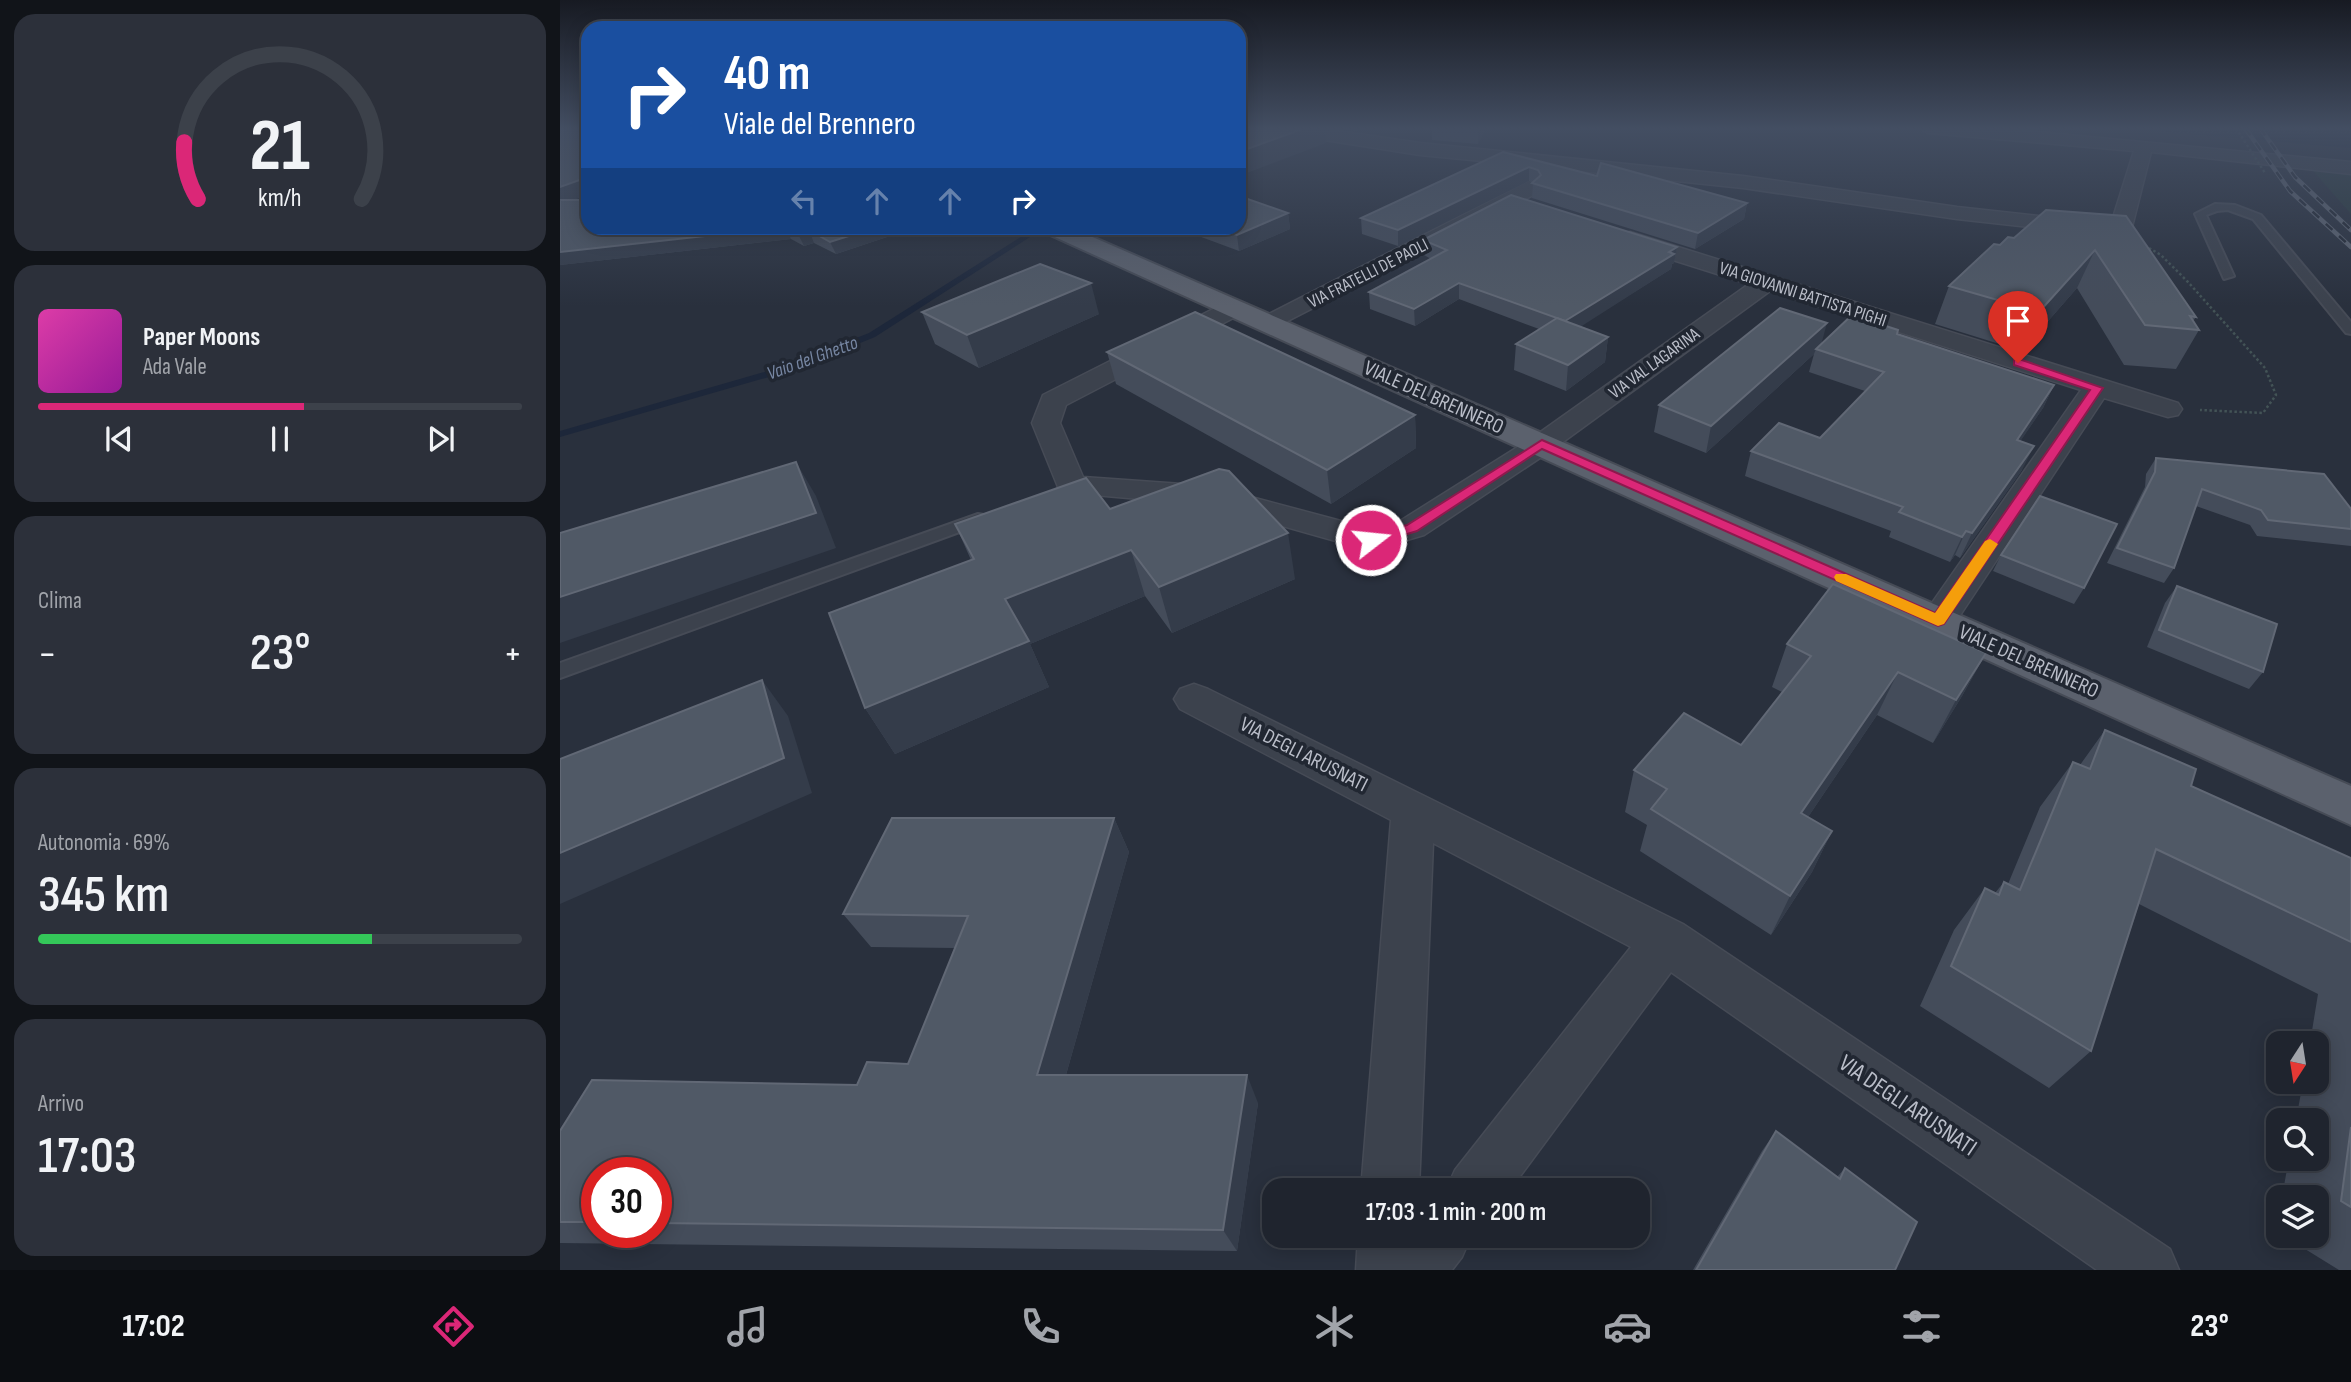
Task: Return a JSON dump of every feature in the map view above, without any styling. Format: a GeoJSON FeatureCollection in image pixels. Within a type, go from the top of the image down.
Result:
{"type":"FeatureCollection","features":[{"type":"Feature","properties":{"kind":"main road","name":"VIALE DEL BRENNERO"},"geometry":{"type":"LineString","coordinates":[[1072,235],[2351,806]]}},
{"type":"Feature","properties":{"kind":"street","name":"VIA FRATELLI DE PAOLI"},"geometry":{"type":"LineString","coordinates":[[1268,324],[1533,187]]}},
{"type":"Feature","properties":{"kind":"street"},"geometry":{"type":"LineString","coordinates":[[1780,187],[1957,213],[2120,231],[2132,187]]}},
{"type":"Feature","properties":{"kind":"street"},"geometry":{"type":"LineString","coordinates":[[1508,200],[1534,208]]}},
{"type":"Feature","properties":{"kind":"street","name":"VIA GIOVANNI BATTISTA PIGHI"},"geometry":{"type":"LineString","coordinates":[[1610,232],[2168,409]]}},
{"type":"Feature","properties":{"kind":"street","name":"VIA VAL LAGARINA"},"geometry":{"type":"LineString","coordinates":[[1234,309],[1053,401],[1046,424],[1064,487],[1210,496],[1371,540],[1412,528],[1542,444],[1767,282]]}},
{"type":"Feature","properties":{"kind":"street"},"geometry":{"type":"LineString","coordinates":[[1938,621],[2097,388]]}},
{"type":"Feature","properties":{"kind":"street","name":"VIA DEGLI ARUSNATI"},"geometry":{"type":"LineString","coordinates":[[1195,699],[1666,940],[2149,1270]]}},
{"type":"Feature","properties":{"kind":"street"},"geometry":{"type":"LineString","coordinates":[[1391,1178],[1413,810]]}},
{"type":"Feature","properties":{"kind":"street"},"geometry":{"type":"LineString","coordinates":[[1484,1178],[1666,940]]}},
{"type":"Feature","properties":{"kind":"street"},"geometry":{"type":"LineString","coordinates":[[1386,1270],[1387,1248]]}},
{"type":"Feature","properties":{"kind":"street"},"geometry":{"type":"LineString","coordinates":[[1414,1270],[1431,1248]]}},
{"type":"Feature","properties":{"kind":"lane"},"geometry":{"type":"LineString","coordinates":[[2228,276],[2200,214],[2215,205],[2237,209],[2257,217],[2351,331]]}},
{"type":"Feature","properties":{"kind":"lane"},"geometry":{"type":"LineString","coordinates":[[560,671],[992,513]]}},
{"type":"Feature","properties":{"kind":"path"},"geometry":{"type":"LineString","coordinates":[[2120,231],[2161,255],[2188,282],[2264,368],[2276,395],[2263,413],[2168,409]]}},
{"type":"Feature","properties":{"kind":"shaded area"},"geometry":{"type":"Polygon","coordinates":[[[2327,187],[2351,187],[2351,214],[2327,187]]]}},
{"type":"Feature","properties":{"kind":"building"},"geometry":{"type":"Polygon","coordinates":[[[1427,187],[1487,187],[1398,230],[1361,218],[1427,187]]]}},
{"type":"Feature","properties":{"kind":"building"},"geometry":{"type":"Polygon","coordinates":[[[1546,187],[1690,187],[1747,203],[1698,233],[1546,187]]]}},
{"type":"Feature","properties":{"kind":"building"},"geometry":{"type":"Polygon","coordinates":[[[1511,195],[1677,247],[1669,252],[1674,254],[1565,321],[1459,283],[1414,309],[1369,292],[1447,250],[1423,240],[1511,195]]]}},
{"type":"Feature","properties":{"kind":"building"},"geometry":{"type":"Polygon","coordinates":[[[1246,198],[1288,213],[1246,231],[1246,198]]]}},
{"type":"Feature","properties":{"kind":"building"},"geometry":{"type":"Polygon","coordinates":[[[560,200],[581,200],[581,235],[714,235],[560,252],[560,200]]]}},
{"type":"Feature","properties":{"kind":"building"},"geometry":{"type":"Polygon","coordinates":[[[2046,210],[2126,216],[2196,317],[2190,316],[2199,330],[2145,325],[2095,250],[2039,312],[1949,286],[1994,244],[2000,245],[2008,237],[2014,238],[2046,210]]]}},
{"type":"Feature","properties":{"kind":"building"},"geometry":{"type":"Polygon","coordinates":[[[818,235],[852,235],[830,242],[818,235]]]}},
{"type":"Feature","properties":{"kind":"building"},"geometry":{"type":"Polygon","coordinates":[[[1040,264],[1091,283],[967,335],[922,312],[1040,264]]]}},
{"type":"Feature","properties":{"kind":"building"},"geometry":{"type":"Polygon","coordinates":[[[1780,308],[1827,323],[1711,426],[1659,405],[1780,308]]]}},
{"type":"Feature","properties":{"kind":"building"},"geometry":{"type":"Polygon","coordinates":[[[1195,312],[1415,415],[1327,470],[1107,352],[1195,312]]]}},
{"type":"Feature","properties":{"kind":"building"},"geometry":{"type":"Polygon","coordinates":[[[1852,315],[1898,330],[1897,334],[2054,385],[2017,440],[2034,446],[1972,533],[1966,531],[1962,537],[1899,512],[1903,507],[1751,451],[1779,423],[1820,438],[1884,372],[1816,349],[1852,315]]]}},
{"type":"Feature","properties":{"kind":"building"},"geometry":{"type":"Polygon","coordinates":[[[1557,318],[1608,337],[1568,365],[1516,344],[1557,318]]]}},
{"type":"Feature","properties":{"kind":"building"},"geometry":{"type":"Polygon","coordinates":[[[2156,458],[2324,474],[2351,509],[2351,529],[2268,520],[2261,510],[2202,489],[2174,568],[2117,548],[2155,472],[2156,458]]]}},
{"type":"Feature","properties":{"kind":"building"},"geometry":{"type":"Polygon","coordinates":[[[796,462],[816,513],[560,597],[560,533],[796,462]]]}},
{"type":"Feature","properties":{"kind":"building"},"geometry":{"type":"Polygon","coordinates":[[[1219,469],[1229,471],[1288,533],[1159,587],[1131,550],[1005,599],[1029,641],[865,708],[829,613],[974,559],[955,524],[1086,478],[1110,509],[1219,469]]]}},
{"type":"Feature","properties":{"kind":"building"},"geometry":{"type":"Polygon","coordinates":[[[2040,496],[2117,524],[2084,588],[2001,555],[2040,496]]]}},
{"type":"Feature","properties":{"kind":"building"},"geometry":{"type":"Polygon","coordinates":[[[1833,584],[1986,653],[1956,700],[1898,672],[1801,813],[1832,831],[1790,896],[1651,809],[1667,789],[1634,770],[1684,713],[1741,745],[1811,656],[1787,644],[1833,584]]]}},
{"type":"Feature","properties":{"kind":"building"},"geometry":{"type":"Polygon","coordinates":[[[2177,586],[2277,624],[2263,672],[2159,630],[2177,586]]]}},
{"type":"Feature","properties":{"kind":"building"},"geometry":{"type":"Polygon","coordinates":[[[762,680],[784,758],[560,853],[560,759],[762,680]]]}},
{"type":"Feature","properties":{"kind":"building"},"geometry":{"type":"Polygon","coordinates":[[[2105,730],[2196,769],[2191,786],[2351,858],[2351,942],[2156,849],[2091,1051],[1951,966],[1985,888],[1999,895],[2004,882],[2020,890],[2073,762],[2090,769],[2105,730]]]}},
{"type":"Feature","properties":{"kind":"building"},"geometry":{"type":"Polygon","coordinates":[[[892,818],[1114,818],[1037,1075],[1247,1075],[1223,1230],[672,1223],[672,1157],[581,1157],[581,1222],[560,1222],[560,1131],[592,1080],[857,1085],[867,1062],[908,1064],[968,916],[843,914],[892,818]]]}},
{"type":"Feature","properties":{"kind":"building"},"geometry":{"type":"Polygon","coordinates":[[[2351,1127],[2351,1207],[2341,1201],[2351,1127]]]}},
{"type":"Feature","properties":{"kind":"building"},"geometry":{"type":"Polygon","coordinates":[[[1776,1131],[1840,1179],[1845,1168],[1917,1222],[1895,1270],[1696,1270],[1776,1131]]]}},
{"type":"Feature","properties":{"kind":"waterway","name":"Vaio del Ghetto"},"geometry":{"type":"LineString","coordinates":[[560,434],[789,368],[872,335],[1029,235]]}},
{"type":"Feature","properties":{"kind":"railway"},"geometry":{"type":"LineString","coordinates":[[2287,187],[2351,247]]}},
{"type":"Feature","properties":{"kind":"railway"},"geometry":{"type":"LineString","coordinates":[[2306,187],[2351,230]]}},
{"type":"Feature","properties":{"kind":"slow traffic"},"geometry":{"type":"LineString","coordinates":[[1841,577],[1938,621],[1990,544]]}},
{"type":"Feature","properties":{"kind":"route"},"geometry":{"type":"LineString","coordinates":[[1371,540],[1412,528],[1542,444],[1938,621],[2097,388],[2018,363]]}}]}
